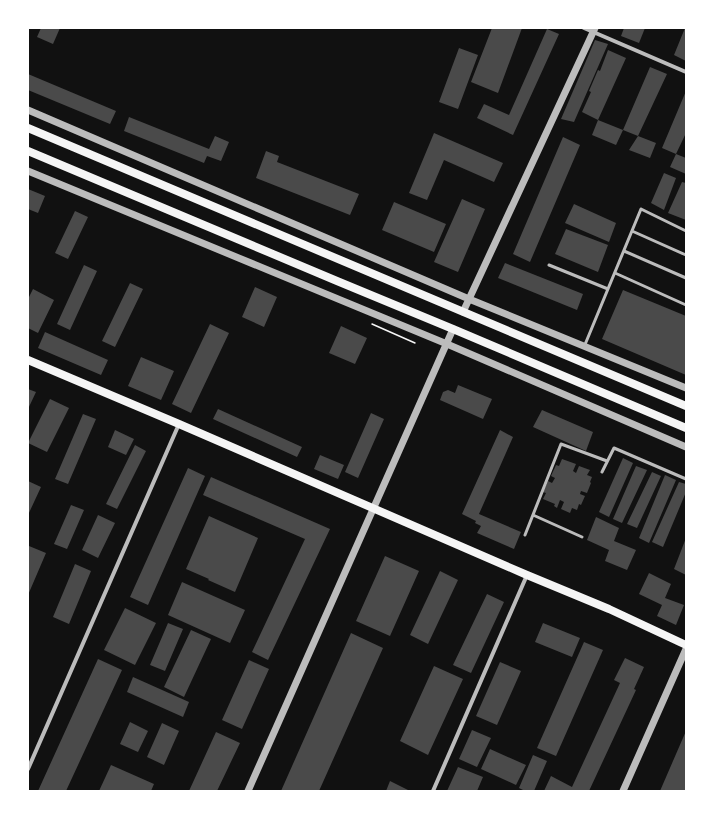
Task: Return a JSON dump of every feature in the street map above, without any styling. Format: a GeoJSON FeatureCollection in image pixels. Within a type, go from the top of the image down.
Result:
{"type":"FeatureCollection","features":[{"type":"Feature","properties":{"kind":"main road"},"geometry":{"type":"LineString","coordinates":[[28,128],[686,406]]}},
{"type":"Feature","properties":{"kind":"main road"},"geometry":{"type":"LineString","coordinates":[[28,151],[686,428]]}},
{"type":"Feature","properties":{"kind":"main road"},"geometry":{"type":"LineString","coordinates":[[28,360],[609,609],[686,645]]}},
{"type":"Feature","properties":{"kind":"street"},"geometry":{"type":"LineString","coordinates":[[584,28],[594,30],[686,72]]}},
{"type":"Feature","properties":{"kind":"street"},"geometry":{"type":"LineString","coordinates":[[463,312],[594,30]]}},
{"type":"Feature","properties":{"kind":"street"},"geometry":{"type":"LineString","coordinates":[[28,110],[469,299],[686,388]]}},
{"type":"Feature","properties":{"kind":"street"},"geometry":{"type":"LineString","coordinates":[[28,170],[447,344],[686,447]]}},
{"type":"Feature","properties":{"kind":"street"},"geometry":{"type":"LineString","coordinates":[[248,791],[453,329]]}},
{"type":"Feature","properties":{"kind":"street"},"geometry":{"type":"LineString","coordinates":[[28,769],[179,424]]}},
{"type":"Feature","properties":{"kind":"street"},"geometry":{"type":"LineString","coordinates":[[433,791],[527,575]]}},
{"type":"Feature","properties":{"kind":"street"},"geometry":{"type":"LineString","coordinates":[[623,791],[686,649]]}},
{"type":"Feature","properties":{"kind":"lane"},"geometry":{"type":"LineString","coordinates":[[584,347],[641,209],[686,231]]}},
{"type":"Feature","properties":{"kind":"lane"},"geometry":{"type":"LineString","coordinates":[[632,231],[686,255]]}},
{"type":"Feature","properties":{"kind":"lane"},"geometry":{"type":"LineString","coordinates":[[624,251],[686,278]]}},
{"type":"Feature","properties":{"kind":"lane"},"geometry":{"type":"LineString","coordinates":[[549,265],[608,289]]}},
{"type":"Feature","properties":{"kind":"lane"},"geometry":{"type":"LineString","coordinates":[[615,273],[686,305]]}},
{"type":"Feature","properties":{"kind":"lane"},"geometry":{"type":"LineString","coordinates":[[525,534],[561,444],[608,461]]}},
{"type":"Feature","properties":{"kind":"lane"},"geometry":{"type":"LineString","coordinates":[[602,472],[614,448],[686,479]]}},
{"type":"Feature","properties":{"kind":"lane"},"geometry":{"type":"LineString","coordinates":[[533,515],[582,538]]}},
{"type":"Feature","properties":{"kind":"path"},"geometry":{"type":"LineString","coordinates":[[372,324],[415,343]]}},
{"type":"Feature","properties":{"kind":"building"},"geometry":{"type":"Polygon","coordinates":[[[41,28],[60,28],[53,44],[37,37],[41,28]]]}},
{"type":"Feature","properties":{"kind":"building"},"geometry":{"type":"Polygon","coordinates":[[[492,28],[522,28],[498,93],[471,82],[492,28]]]}},
{"type":"Feature","properties":{"kind":"building"},"geometry":{"type":"Polygon","coordinates":[[[624,28],[645,28],[639,43],[621,36],[624,28]]]}},
{"type":"Feature","properties":{"kind":"building"},"geometry":{"type":"Polygon","coordinates":[[[686,28],[686,61],[674,55],[686,28]]]}},
{"type":"Feature","properties":{"kind":"building"},"geometry":{"type":"Polygon","coordinates":[[[547,29],[559,34],[513,135],[477,118],[484,104],[509,115],[547,29]]]}},
{"type":"Feature","properties":{"kind":"building"},"geometry":{"type":"Polygon","coordinates":[[[595,40],[608,44],[574,122],[561,119],[595,40]]]}},
{"type":"Feature","properties":{"kind":"building"},"geometry":{"type":"Polygon","coordinates":[[[459,48],[478,55],[458,109],[439,102],[459,48]]]}},
{"type":"Feature","properties":{"kind":"building"},"geometry":{"type":"Polygon","coordinates":[[[608,50],[626,58],[598,120],[582,112],[591,92],[589,91],[598,70],[600,71],[608,50]]]}},
{"type":"Feature","properties":{"kind":"building"},"geometry":{"type":"Polygon","coordinates":[[[650,67],[667,74],[638,136],[623,130],[650,67]]]}},
{"type":"Feature","properties":{"kind":"building"},"geometry":{"type":"Polygon","coordinates":[[[28,74],[116,111],[110,124],[28,90],[28,74]]]}},
{"type":"Feature","properties":{"kind":"building"},"geometry":{"type":"Polygon","coordinates":[[[686,91],[686,133],[676,154],[662,148],[686,91]]]}},
{"type":"Feature","properties":{"kind":"building"},"geometry":{"type":"Polygon","coordinates":[[[129,117],[209,149],[215,136],[229,142],[221,161],[207,156],[204,163],[124,131],[129,117]]]}},
{"type":"Feature","properties":{"kind":"building"},"geometry":{"type":"Polygon","coordinates":[[[598,120],[623,130],[616,145],[592,135],[598,120]]]}},
{"type":"Feature","properties":{"kind":"building"},"geometry":{"type":"Polygon","coordinates":[[[434,133],[503,163],[494,182],[444,160],[427,200],[409,193],[434,133]]]}},
{"type":"Feature","properties":{"kind":"building"},"geometry":{"type":"Polygon","coordinates":[[[638,136],[656,143],[650,158],[629,150],[638,136]]]}},
{"type":"Feature","properties":{"kind":"building"},"geometry":{"type":"Polygon","coordinates":[[[563,137],[580,145],[530,262],[513,254],[563,137]]]}},
{"type":"Feature","properties":{"kind":"building"},"geometry":{"type":"Polygon","coordinates":[[[266,151],[279,156],[277,162],[359,194],[350,215],[256,178],[266,151]]]}},
{"type":"Feature","properties":{"kind":"building"},"geometry":{"type":"Polygon","coordinates":[[[676,154],[686,158],[686,174],[670,167],[676,154]]]}},
{"type":"Feature","properties":{"kind":"building"},"geometry":{"type":"Polygon","coordinates":[[[664,173],[676,178],[664,210],[651,203],[664,173]]]}},
{"type":"Feature","properties":{"kind":"building"},"geometry":{"type":"Polygon","coordinates":[[[682,182],[686,183],[686,220],[668,213],[682,182]]]}},
{"type":"Feature","properties":{"kind":"building"},"geometry":{"type":"Polygon","coordinates":[[[28,189],[45,196],[38,213],[28,209],[28,189]]]}},
{"type":"Feature","properties":{"kind":"building"},"geometry":{"type":"Polygon","coordinates":[[[462,199],[485,209],[458,272],[434,262],[462,199]]]}},
{"type":"Feature","properties":{"kind":"building"},"geometry":{"type":"Polygon","coordinates":[[[394,202],[446,224],[434,252],[382,230],[394,202]]]}},
{"type":"Feature","properties":{"kind":"building"},"geometry":{"type":"Polygon","coordinates":[[[574,204],[616,223],[609,242],[565,223],[574,204]]]}},
{"type":"Feature","properties":{"kind":"building"},"geometry":{"type":"Polygon","coordinates":[[[75,211],[88,217],[68,259],[55,253],[75,211]]]}},
{"type":"Feature","properties":{"kind":"building"},"geometry":{"type":"Polygon","coordinates":[[[566,229],[608,245],[598,272],[555,254],[566,229]]]}},
{"type":"Feature","properties":{"kind":"building"},"geometry":{"type":"Polygon","coordinates":[[[505,263],[583,294],[577,310],[498,278],[505,263]]]}},
{"type":"Feature","properties":{"kind":"building"},"geometry":{"type":"Polygon","coordinates":[[[84,265],[97,271],[70,330],[57,324],[84,265]]]}},
{"type":"Feature","properties":{"kind":"building"},"geometry":{"type":"Polygon","coordinates":[[[130,283],[143,289],[115,347],[102,341],[130,283]]]}},
{"type":"Feature","properties":{"kind":"building"},"geometry":{"type":"Polygon","coordinates":[[[255,287],[277,297],[264,327],[242,317],[255,287]]]}},
{"type":"Feature","properties":{"kind":"building"},"geometry":{"type":"Polygon","coordinates":[[[33,289],[54,300],[38,333],[28,328],[28,299],[33,289]]]}},
{"type":"Feature","properties":{"kind":"building"},"geometry":{"type":"Polygon","coordinates":[[[623,290],[686,316],[686,375],[602,339],[623,290]]]}},
{"type":"Feature","properties":{"kind":"building"},"geometry":{"type":"Polygon","coordinates":[[[210,324],[229,333],[191,413],[172,404],[210,324]]]}},
{"type":"Feature","properties":{"kind":"building"},"geometry":{"type":"Polygon","coordinates":[[[341,326],[367,338],[355,364],[329,353],[341,326]]]}},
{"type":"Feature","properties":{"kind":"building"},"geometry":{"type":"Polygon","coordinates":[[[45,332],[108,360],[101,375],[38,348],[45,332]]]}},
{"type":"Feature","properties":{"kind":"building"},"geometry":{"type":"Polygon","coordinates":[[[141,357],[174,371],[161,400],[128,386],[141,357]]]}},
{"type":"Feature","properties":{"kind":"building"},"geometry":{"type":"Polygon","coordinates":[[[458,385],[492,399],[483,419],[440,400],[443,392],[448,390],[455,393],[458,385]]]}},
{"type":"Feature","properties":{"kind":"building"},"geometry":{"type":"Polygon","coordinates":[[[28,389],[36,392],[28,409],[28,389]]]}},
{"type":"Feature","properties":{"kind":"building"},"geometry":{"type":"Polygon","coordinates":[[[50,399],[69,408],[47,452],[28,443],[50,399]]]}},
{"type":"Feature","properties":{"kind":"building"},"geometry":{"type":"Polygon","coordinates":[[[218,409],[302,447],[297,457],[213,419],[218,409]]]}},
{"type":"Feature","properties":{"kind":"building"},"geometry":{"type":"Polygon","coordinates":[[[542,410],[593,432],[586,451],[533,427],[542,410]]]}},
{"type":"Feature","properties":{"kind":"building"},"geometry":{"type":"Polygon","coordinates":[[[371,413],[384,419],[358,478],[345,472],[371,413]]]}},
{"type":"Feature","properties":{"kind":"building"},"geometry":{"type":"Polygon","coordinates":[[[83,414],[96,419],[68,484],[55,479],[83,414]]]}},
{"type":"Feature","properties":{"kind":"building"},"geometry":{"type":"Polygon","coordinates":[[[115,430],[134,439],[126,455],[108,447],[115,430]]]}},
{"type":"Feature","properties":{"kind":"building"},"geometry":{"type":"Polygon","coordinates":[[[500,430],[513,437],[479,514],[521,532],[514,549],[477,533],[481,526],[475,523],[476,521],[462,514],[500,430]]]}},
{"type":"Feature","properties":{"kind":"building"},"geometry":{"type":"Polygon","coordinates":[[[135,445],[146,451],[117,509],[106,504],[135,445]]]}},
{"type":"Feature","properties":{"kind":"building"},"geometry":{"type":"Polygon","coordinates":[[[320,455],[344,465],[338,479],[314,469],[320,455]]]}},
{"type":"Feature","properties":{"kind":"building"},"geometry":{"type":"Polygon","coordinates":[[[623,458],[633,463],[609,517],[599,512],[623,458]]]}},
{"type":"Feature","properties":{"kind":"building"},"geometry":{"type":"Polygon","coordinates":[[[562,459],[576,464],[573,471],[576,473],[579,466],[590,470],[587,475],[592,477],[587,493],[581,491],[580,494],[585,496],[581,505],[579,504],[577,510],[572,508],[570,513],[561,509],[564,502],[560,500],[557,508],[554,506],[555,504],[543,499],[546,493],[543,492],[548,481],[552,483],[555,478],[551,476],[556,465],[559,466],[562,459]]]}},
{"type":"Feature","properties":{"kind":"building"},"geometry":{"type":"Polygon","coordinates":[[[636,466],[647,470],[622,523],[613,519],[636,466]]]}},
{"type":"Feature","properties":{"kind":"building"},"geometry":{"type":"Polygon","coordinates":[[[188,468],[205,476],[148,605],[130,597],[188,468]]]}},
{"type":"Feature","properties":{"kind":"building"},"geometry":{"type":"Polygon","coordinates":[[[652,472],[661,476],[637,528],[627,524],[652,472]]]}},
{"type":"Feature","properties":{"kind":"building"},"geometry":{"type":"Polygon","coordinates":[[[665,475],[676,480],[649,543],[639,538],[665,475]]]}},
{"type":"Feature","properties":{"kind":"building"},"geometry":{"type":"Polygon","coordinates":[[[211,477],[330,529],[268,660],[252,652],[305,539],[203,495],[211,477]]]}},
{"type":"Feature","properties":{"kind":"building"},"geometry":{"type":"Polygon","coordinates":[[[28,481],[41,487],[28,515],[28,481]]]}},
{"type":"Feature","properties":{"kind":"building"},"geometry":{"type":"Polygon","coordinates":[[[679,482],[686,484],[686,492],[663,547],[652,542],[679,482]]]}},
{"type":"Feature","properties":{"kind":"building"},"geometry":{"type":"Polygon","coordinates":[[[71,505],[84,510],[67,549],[54,544],[71,505]]]}},
{"type":"Feature","properties":{"kind":"building"},"geometry":{"type":"Polygon","coordinates":[[[98,515],[115,523],[98,558],[82,550],[98,515]]]}},
{"type":"Feature","properties":{"kind":"building"},"geometry":{"type":"Polygon","coordinates":[[[209,516],[258,538],[235,592],[186,569],[209,516]]]}},
{"type":"Feature","properties":{"kind":"building"},"geometry":{"type":"Polygon","coordinates":[[[596,517],[619,528],[614,541],[636,550],[627,570],[605,561],[609,550],[587,540],[596,517]]]}},
{"type":"Feature","properties":{"kind":"building"},"geometry":{"type":"Polygon","coordinates":[[[686,538],[686,575],[674,569],[686,538]]]}},
{"type":"Feature","properties":{"kind":"building"},"geometry":{"type":"Polygon","coordinates":[[[29,546],[46,553],[28,595],[28,548],[29,546]]]}},
{"type":"Feature","properties":{"kind":"building"},"geometry":{"type":"Polygon","coordinates":[[[385,556],[419,571],[390,636],[356,621],[385,556]]]}},
{"type":"Feature","properties":{"kind":"building"},"geometry":{"type":"Polygon","coordinates":[[[75,564],[91,571],[69,624],[53,617],[75,564]]]}},
{"type":"Feature","properties":{"kind":"building"},"geometry":{"type":"Polygon","coordinates":[[[440,571],[458,580],[428,644],[410,635],[440,571]]]}},
{"type":"Feature","properties":{"kind":"building"},"geometry":{"type":"Polygon","coordinates":[[[649,573],[671,584],[665,598],[684,605],[676,625],[657,616],[662,605],[639,594],[649,573]]]}},
{"type":"Feature","properties":{"kind":"building"},"geometry":{"type":"Polygon","coordinates":[[[182,582],[245,610],[230,643],[168,615],[182,582]]]}},
{"type":"Feature","properties":{"kind":"building"},"geometry":{"type":"Polygon","coordinates":[[[487,594],[504,602],[471,673],[453,665],[487,594]]]}},
{"type":"Feature","properties":{"kind":"building"},"geometry":{"type":"Polygon","coordinates":[[[125,608],[156,623],[135,665],[104,650],[125,608]]]}},
{"type":"Feature","properties":{"kind":"building"},"geometry":{"type":"Polygon","coordinates":[[[168,623],[183,629],[165,671],[150,665],[168,623]]]}},
{"type":"Feature","properties":{"kind":"building"},"geometry":{"type":"Polygon","coordinates":[[[543,623],[580,638],[572,657],[535,642],[543,623]]]}},
{"type":"Feature","properties":{"kind":"building"},"geometry":{"type":"Polygon","coordinates":[[[191,630],[211,639],[184,697],[164,687],[191,630]]]}},
{"type":"Feature","properties":{"kind":"building"},"geometry":{"type":"Polygon","coordinates":[[[351,633],[383,648],[319,791],[281,791],[351,633]]]}},
{"type":"Feature","properties":{"kind":"building"},"geometry":{"type":"Polygon","coordinates":[[[584,642],[603,650],[556,756],[537,748],[584,642]]]}},
{"type":"Feature","properties":{"kind":"building"},"geometry":{"type":"Polygon","coordinates":[[[625,658],[644,667],[634,689],[636,690],[589,791],[544,791],[551,776],[572,787],[620,683],[614,680],[625,658]]]}},
{"type":"Feature","properties":{"kind":"building"},"geometry":{"type":"Polygon","coordinates":[[[98,659],[122,670],[66,791],[38,791],[98,659]]]}},
{"type":"Feature","properties":{"kind":"building"},"geometry":{"type":"Polygon","coordinates":[[[249,660],[269,669],[242,729],[222,720],[249,660]]]}},
{"type":"Feature","properties":{"kind":"building"},"geometry":{"type":"Polygon","coordinates":[[[500,662],[521,671],[497,725],[476,716],[500,662]]]}},
{"type":"Feature","properties":{"kind":"building"},"geometry":{"type":"Polygon","coordinates":[[[434,666],[463,679],[428,755],[400,741],[434,666]]]}},
{"type":"Feature","properties":{"kind":"building"},"geometry":{"type":"Polygon","coordinates":[[[133,677],[189,702],[183,717],[127,692],[133,677]]]}},
{"type":"Feature","properties":{"kind":"building"},"geometry":{"type":"Polygon","coordinates":[[[130,722],[148,731],[138,752],[120,744],[130,722]]]}},
{"type":"Feature","properties":{"kind":"building"},"geometry":{"type":"Polygon","coordinates":[[[162,723],[179,731],[164,765],[147,757],[162,723]]]}},
{"type":"Feature","properties":{"kind":"building"},"geometry":{"type":"Polygon","coordinates":[[[472,730],[491,738],[477,767],[459,759],[472,730]]]}},
{"type":"Feature","properties":{"kind":"building"},"geometry":{"type":"Polygon","coordinates":[[[686,731],[686,791],[660,791],[686,731]]]}},
{"type":"Feature","properties":{"kind":"building"},"geometry":{"type":"Polygon","coordinates":[[[216,732],[240,743],[217,791],[189,791],[216,732]]]}},
{"type":"Feature","properties":{"kind":"building"},"geometry":{"type":"Polygon","coordinates":[[[490,749],[526,765],[516,785],[481,769],[490,749]]]}},
{"type":"Feature","properties":{"kind":"building"},"geometry":{"type":"Polygon","coordinates":[[[533,755],[547,761],[534,791],[525,791],[519,788],[533,755]]]}},
{"type":"Feature","properties":{"kind":"building"},"geometry":{"type":"Polygon","coordinates":[[[111,765],[154,784],[151,791],[99,791],[111,765]]]}},
{"type":"Feature","properties":{"kind":"building"},"geometry":{"type":"Polygon","coordinates":[[[458,767],[483,777],[477,791],[447,791],[458,767]]]}},
{"type":"Feature","properties":{"kind":"building"},"geometry":{"type":"Polygon","coordinates":[[[390,781],[410,791],[386,791],[390,781]]]}}]}
